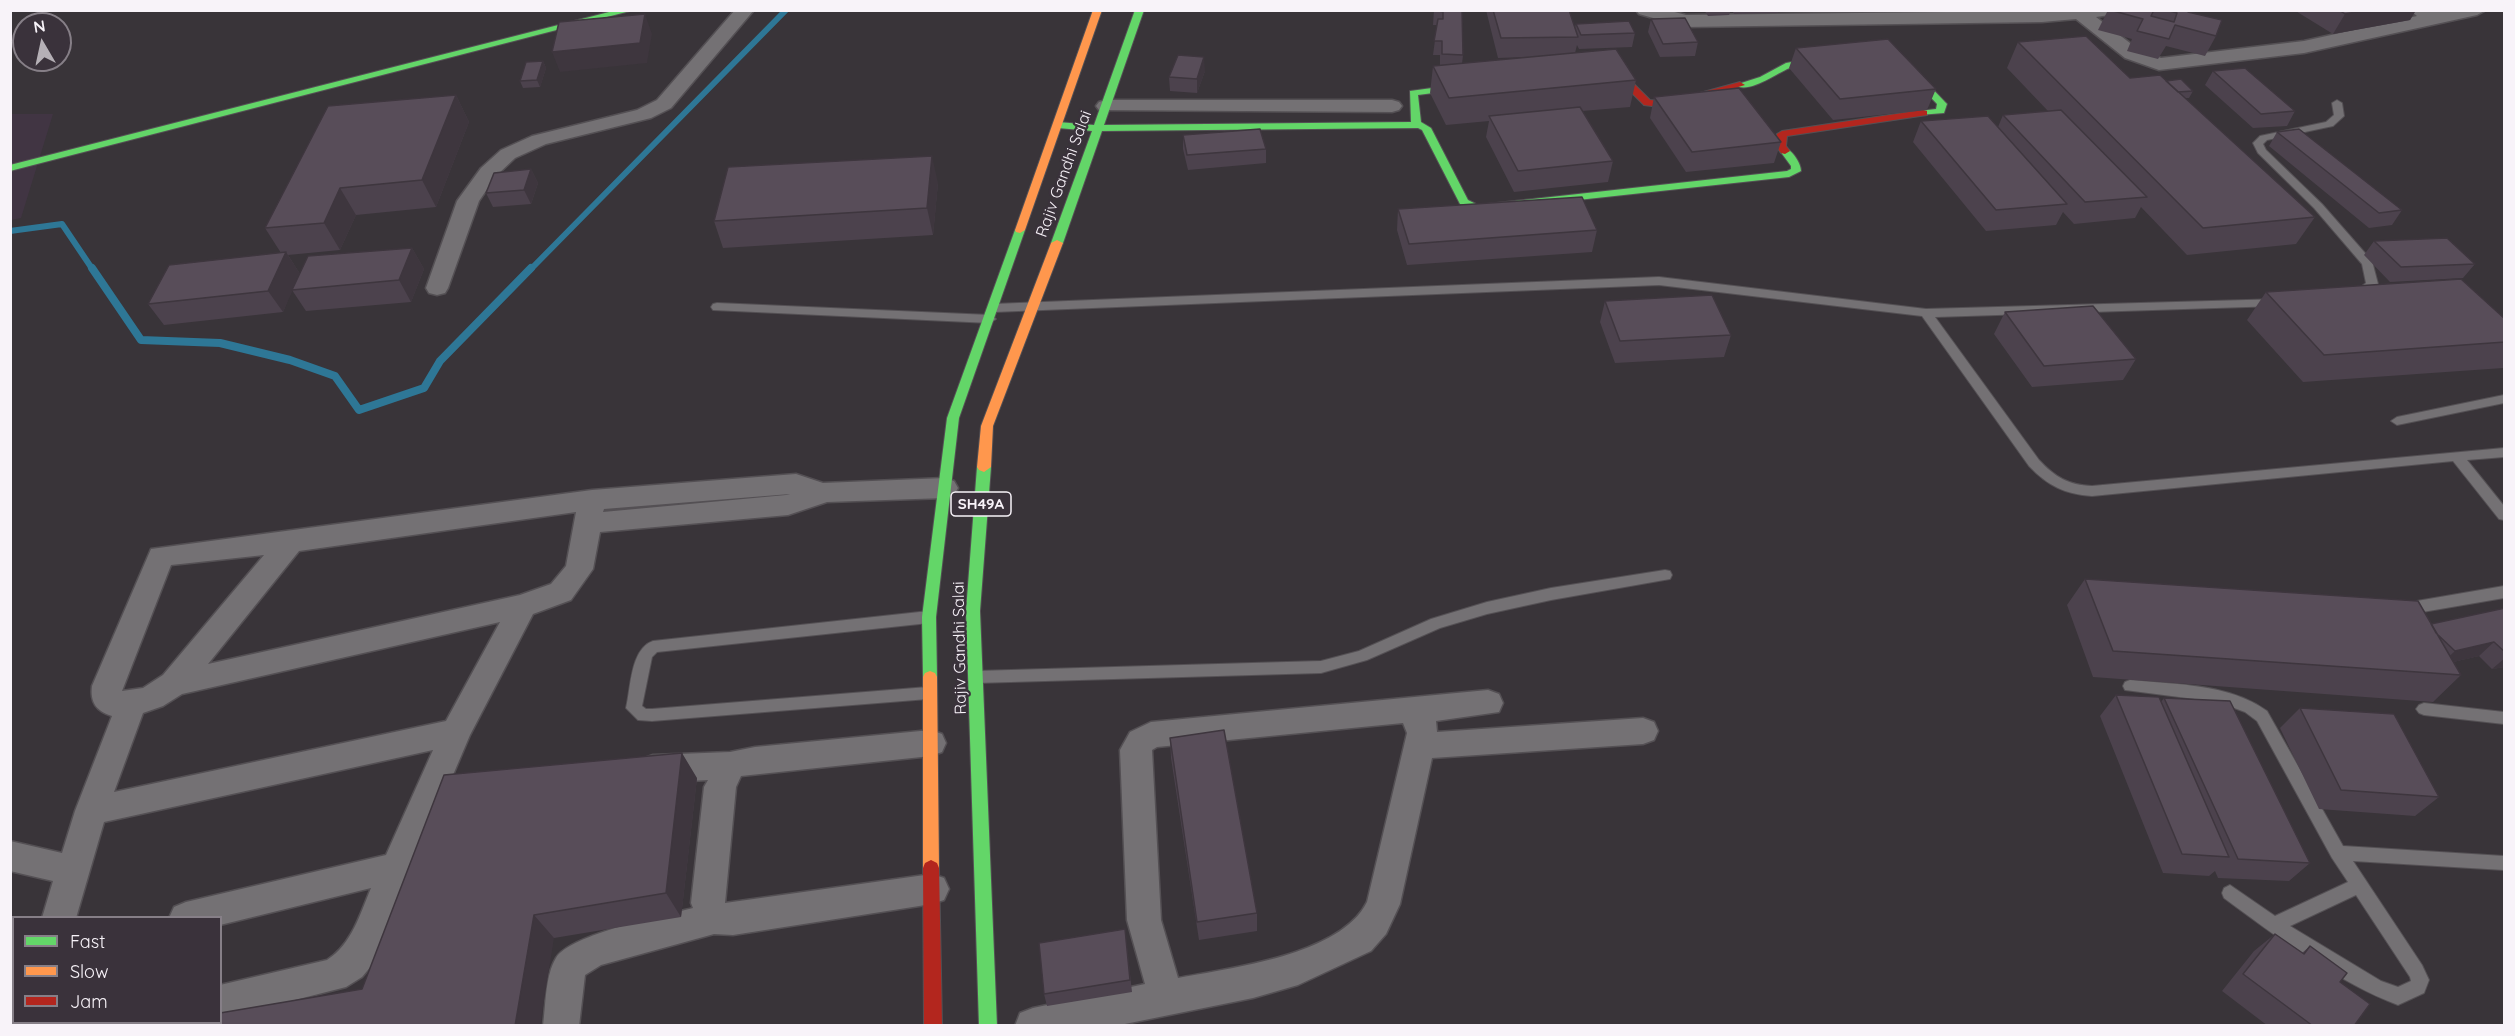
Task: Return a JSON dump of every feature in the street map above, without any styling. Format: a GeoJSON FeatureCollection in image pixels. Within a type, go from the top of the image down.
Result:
{"type":"FeatureCollection","features":[{"type":"Feature","properties":{"kind":"main road"},"geometry":{"type":"LineString","coordinates":[[10,168],[630,10]]}},
{"type":"Feature","properties":{"kind":"main road","name":"Rajiv Gandhi Salai"},"geometry":{"type":"LineString","coordinates":[[933,1026],[929,617],[954,418],[1098,10]]}},
{"type":"Feature","properties":{"kind":"main road","name":"Rajiv Gandhi Salai"},"geometry":{"type":"LineString","coordinates":[[988,1026],[974,610],[987,426],[1033,308],[1140,10]]}},
{"type":"Feature","properties":{"kind":"main road"},"geometry":{"type":"LineString","coordinates":[[1058,125],[1098,128],[1416,125],[1426,128],[1464,202],[1477,208],[1789,174],[1796,171],[1796,166],[1781,146],[1782,134],[1940,111],[1942,104],[1898,58],[1889,54]]}},
{"type":"Feature","properties":{"kind":"main road"},"geometry":{"type":"LineString","coordinates":[[1586,75],[1616,74],[1622,76],[1647,103],[1667,105],[1763,79],[1772,72],[1794,62],[1852,55]]}},
{"type":"Feature","properties":{"kind":"main road"},"geometry":{"type":"LineString","coordinates":[[1416,125],[1413,93],[1493,83]]}},
{"type":"Feature","properties":{"kind":"street"},"geometry":{"type":"LineString","coordinates":[[437,288],[468,201],[488,172],[508,154],[539,140],[644,114],[664,104],[745,10]]}},
{"type":"Feature","properties":{"kind":"street"},"geometry":{"type":"LineString","coordinates":[[1645,10],[1685,21],[2042,16],[2123,12]]}},
{"type":"Feature","properties":{"kind":"street"},"geometry":{"type":"LineString","coordinates":[[2080,14],[2132,54],[2159,64],[2304,47],[2426,14],[2476,10]]}},
{"type":"Feature","properties":{"kind":"street"},"geometry":{"type":"LineString","coordinates":[[1106,106],[1392,106]]}},
{"type":"Feature","properties":{"kind":"street"},"geometry":{"type":"LineString","coordinates":[[291,542],[174,684],[160,696],[131,705],[111,703],[106,697],[107,686],[161,556],[291,542],[590,512],[788,505],[820,492],[945,488]]}},
{"type":"Feature","properties":{"kind":"street"},"geometry":{"type":"LineString","coordinates":[[174,684],[523,606],[561,592],[579,569],[590,512]]}},
{"type":"Feature","properties":{"kind":"street"},"geometry":{"type":"LineString","coordinates":[[222,1002],[334,975],[350,965],[360,953],[456,732],[523,606]]}},
{"type":"Feature","properties":{"kind":"street"},"geometry":{"type":"LineString","coordinates":[[1166,997],[1144,920],[1136,750],[1141,741],[1151,735],[1488,703]]}},
{"type":"Feature","properties":{"kind":"street"},"geometry":{"type":"LineString","coordinates":[[60,916],[92,811],[131,705]]}},
{"type":"Feature","properties":{"kind":"street"},"geometry":{"type":"LineString","coordinates":[[1033,1026],[1253,981],[1298,968],[1359,940],[1374,923],[1383,904],[1422,733],[1421,721],[1411,711]]}},
{"type":"Feature","properties":{"kind":"street"},"geometry":{"type":"LineString","coordinates":[[1419,746],[1643,731]]}},
{"type":"Feature","properties":{"kind":"street"},"geometry":{"type":"LineString","coordinates":[[92,811],[456,732]]}},
{"type":"Feature","properties":{"kind":"street"},"geometry":{"type":"LineString","coordinates":[[622,771],[730,765],[755,760],[931,743]]}},
{"type":"Feature","properties":{"kind":"street"},"geometry":{"type":"LineString","coordinates":[[714,918],[708,903],[720,787],[724,772],[730,765]]}},
{"type":"Feature","properties":{"kind":"street"},"geometry":{"type":"LineString","coordinates":[[369,987],[462,790]]}},
{"type":"Feature","properties":{"kind":"street"},"geometry":{"type":"LineString","coordinates":[[10,855],[73,870]]}},
{"type":"Feature","properties":{"kind":"street"},"geometry":{"type":"LineString","coordinates":[[194,916],[397,867]]}},
{"type":"Feature","properties":{"kind":"street"},"geometry":{"type":"LineString","coordinates":[[561,1026],[568,970],[575,960],[597,950],[714,918],[733,919],[932,889]]}},
{"type":"Feature","properties":{"kind":"street"},"geometry":{"type":"LineString","coordinates":[[235,1026],[300,1014]]}},
{"type":"Feature","properties":{"kind":"lane"},"geometry":{"type":"LineString","coordinates":[[2337,103],[2338,116],[2329,124],[2264,138],[2258,143],[2262,151],[2318,206],[2368,263],[2372,284],[2359,294],[2339,300]]}},
{"type":"Feature","properties":{"kind":"lane"},"geometry":{"type":"LineString","coordinates":[[717,307],[992,313],[1033,308],[1659,281],[1926,313],[2292,301]]}},
{"type":"Feature","properties":{"kind":"lane"},"geometry":{"type":"LineString","coordinates":[[1926,313],[2034,463],[2052,483],[2070,490],[2092,492],[2505,453]]}},
{"type":"Feature","properties":{"kind":"lane"},"geometry":{"type":"LineString","coordinates":[[2397,421],[2505,399]]}},
{"type":"Feature","properties":{"kind":"lane"},"geometry":{"type":"LineString","coordinates":[[2456,456],[2505,515]]}},
{"type":"Feature","properties":{"kind":"lane"},"geometry":{"type":"LineString","coordinates":[[976,677],[1321,668],[1362,656],[1436,623],[1487,608],[1551,594],[1665,575]]}},
{"type":"Feature","properties":{"kind":"lane"},"geometry":{"type":"LineString","coordinates":[[2411,608],[2505,592]]}},
{"type":"Feature","properties":{"kind":"lane"},"geometry":{"type":"LineString","coordinates":[[929,617],[653,647],[645,654],[634,708],[643,715],[652,715],[930,693]]}},
{"type":"Feature","properties":{"kind":"lane"},"geometry":{"type":"LineString","coordinates":[[2130,686],[2234,699],[2254,708],[2262,716],[2338,853],[2416,971],[2420,980],[2418,987],[2411,993],[2398,996],[2376,988],[2274,925],[2230,893]]}},
{"type":"Feature","properties":{"kind":"lane"},"geometry":{"type":"LineString","coordinates":[[2424,709],[2505,718]]}},
{"type":"Feature","properties":{"kind":"lane"},"geometry":{"type":"LineString","coordinates":[[2338,853],[2505,863]]}},
{"type":"Feature","properties":{"kind":"lane"},"geometry":{"type":"LineString","coordinates":[[2274,925],[2359,885]]}},
{"type":"Feature","properties":{"kind":"shaded area"},"geometry":{"type":"Polygon","coordinates":[[[11,114],[53,114],[21,218],[11,220],[11,114]]]}},
{"type":"Feature","properties":{"kind":"building"},"geometry":{"type":"Polygon","coordinates":[[[1435,10],[1462,10],[1463,55],[1442,54],[1442,41],[1434,41],[1438,19],[1443,19],[1443,12],[1435,10]]]}},
{"type":"Feature","properties":{"kind":"building"},"geometry":{"type":"Polygon","coordinates":[[[1493,10],[1569,10],[1578,37],[1501,38],[1493,10]]]}},
{"type":"Feature","properties":{"kind":"building"},"geometry":{"type":"Polygon","coordinates":[[[2110,10],[2154,10],[2151,16],[2174,22],[2177,13],[2166,10],[2188,10],[2188,12],[2222,20],[2216,36],[2175,25],[2169,39],[2137,31],[2143,19],[2110,10]]]}},
{"type":"Feature","properties":{"kind":"building"},"geometry":{"type":"Polygon","coordinates":[[[2339,10],[2366,10],[2345,14],[2339,10]]]}},
{"type":"Feature","properties":{"kind":"building"},"geometry":{"type":"Polygon","coordinates":[[[645,14],[640,43],[552,52],[559,22],[645,14]]]}},
{"type":"Feature","properties":{"kind":"building"},"geometry":{"type":"Polygon","coordinates":[[[1685,18],[1698,42],[1663,44],[1651,19],[1685,18]]]}},
{"type":"Feature","properties":{"kind":"building"},"geometry":{"type":"Polygon","coordinates":[[[1629,21],[1635,33],[1581,35],[1576,24],[1629,21]]]}},
{"type":"Feature","properties":{"kind":"building"},"geometry":{"type":"Polygon","coordinates":[[[2086,36],[2130,78],[2160,75],[2315,217],[2203,228],[2018,42],[2086,36]]]}},
{"type":"Feature","properties":{"kind":"building"},"geometry":{"type":"Polygon","coordinates":[[[1888,39],[1936,89],[1840,99],[1796,48],[1888,39]]]}},
{"type":"Feature","properties":{"kind":"building"},"geometry":{"type":"Polygon","coordinates":[[[1616,49],[1636,80],[1449,98],[1433,66],[1616,49]]]}},
{"type":"Feature","properties":{"kind":"building"},"geometry":{"type":"Polygon","coordinates":[[[1178,55],[1204,57],[1197,79],[1169,77],[1178,55]]]}},
{"type":"Feature","properties":{"kind":"building"},"geometry":{"type":"Polygon","coordinates":[[[543,61],[537,80],[520,81],[526,62],[543,61]]]}},
{"type":"Feature","properties":{"kind":"building"},"geometry":{"type":"Polygon","coordinates":[[[2245,68],[2295,111],[2261,114],[2213,71],[2245,68]]]}},
{"type":"Feature","properties":{"kind":"building"},"geometry":{"type":"Polygon","coordinates":[[[2181,79],[2193,91],[2178,92],[2166,81],[2181,79]]]}},
{"type":"Feature","properties":{"kind":"building"},"geometry":{"type":"Polygon","coordinates":[[[1739,88],[1781,142],[1692,152],[1654,97],[1739,88]]]}},
{"type":"Feature","properties":{"kind":"building"},"geometry":{"type":"Polygon","coordinates":[[[456,95],[422,180],[340,188],[324,223],[265,228],[328,106],[456,95]]]}},
{"type":"Feature","properties":{"kind":"building"},"geometry":{"type":"Polygon","coordinates":[[[1580,107],[1613,161],[1518,171],[1489,116],[1580,107]]]}},
{"type":"Feature","properties":{"kind":"building"},"geometry":{"type":"Polygon","coordinates":[[[2061,110],[2147,197],[2085,202],[2003,115],[2061,110]]]}},
{"type":"Feature","properties":{"kind":"building"},"geometry":{"type":"Polygon","coordinates":[[[1988,116],[2067,204],[1996,210],[1921,121],[1988,116]]]}},
{"type":"Feature","properties":{"kind":"building"},"geometry":{"type":"Polygon","coordinates":[[[1260,129],[1266,149],[1187,155],[1183,135],[1260,129]]]}},
{"type":"Feature","properties":{"kind":"building"},"geometry":{"type":"Polygon","coordinates":[[[2299,129],[2402,210],[2379,213],[2277,132],[2299,129]]]}},
{"type":"Feature","properties":{"kind":"building"},"geometry":{"type":"Polygon","coordinates":[[[932,156],[927,208],[714,221],[728,167],[932,156]]]}},
{"type":"Feature","properties":{"kind":"building"},"geometry":{"type":"Polygon","coordinates":[[[531,169],[524,190],[486,193],[494,173],[531,169]]]}},
{"type":"Feature","properties":{"kind":"building"},"geometry":{"type":"Polygon","coordinates":[[[1582,197],[1597,230],[1409,244],[1398,209],[1582,197]]]}},
{"type":"Feature","properties":{"kind":"building"},"geometry":{"type":"Polygon","coordinates":[[[2447,238],[2475,264],[2401,267],[2374,241],[2447,238]]]}},
{"type":"Feature","properties":{"kind":"building"},"geometry":{"type":"Polygon","coordinates":[[[412,248],[399,280],[292,290],[308,256],[412,248]]]}},
{"type":"Feature","properties":{"kind":"building"},"geometry":{"type":"Polygon","coordinates":[[[286,252],[268,291],[148,304],[169,265],[286,252]]]}},
{"type":"Feature","properties":{"kind":"building"},"geometry":{"type":"Polygon","coordinates":[[[2461,279],[2505,319],[2505,342],[2324,355],[2266,292],[2461,279]]]}},
{"type":"Feature","properties":{"kind":"building"},"geometry":{"type":"Polygon","coordinates":[[[1712,295],[1731,335],[1620,341],[1605,301],[1712,295]]]}},
{"type":"Feature","properties":{"kind":"building"},"geometry":{"type":"Polygon","coordinates":[[[2093,306],[2136,359],[2044,366],[2005,312],[2093,306]]]}},
{"type":"Feature","properties":{"kind":"building"},"geometry":{"type":"Polygon","coordinates":[[[2085,579],[2418,601],[2461,675],[2113,651],[2085,579]]]}},
{"type":"Feature","properties":{"kind":"building"},"geometry":{"type":"Polygon","coordinates":[[[2505,608],[2505,652],[2494,642],[2455,651],[2436,633],[2431,624],[2505,608]]]}},
{"type":"Feature","properties":{"kind":"building"},"geometry":{"type":"Polygon","coordinates":[[[2116,695],[2159,697],[2229,857],[2182,854],[2116,695]]]}},
{"type":"Feature","properties":{"kind":"building"},"geometry":{"type":"Polygon","coordinates":[[[2164,698],[2230,701],[2310,863],[2238,859],[2164,698]]]}},
{"type":"Feature","properties":{"kind":"building"},"geometry":{"type":"Polygon","coordinates":[[[2300,708],[2394,714],[2439,797],[2341,790],[2300,708]]]}},
{"type":"Feature","properties":{"kind":"building"},"geometry":{"type":"Polygon","coordinates":[[[1224,730],[1257,913],[1197,922],[1170,738],[1224,730]]]}},
{"type":"Feature","properties":{"kind":"building"},"geometry":{"type":"Polygon","coordinates":[[[682,753],[666,893],[534,915],[515,1026],[144,1026],[222,1024],[222,1013],[362,989],[444,775],[682,753]]]}},
{"type":"Feature","properties":{"kind":"building"},"geometry":{"type":"Polygon","coordinates":[[[1125,929],[1130,980],[1044,994],[1039,943],[1125,929]]]}},
{"type":"Feature","properties":{"kind":"building"},"geometry":{"type":"Polygon","coordinates":[[[2275,934],[2304,954],[2310,946],[2347,973],[2340,982],[2370,1004],[2354,1026],[2313,1026],[2243,974],[2275,934]]]}},
{"type":"Feature","properties":{"kind":"building"},"geometry":{"type":"Polygon","coordinates":[[[10,966],[12,966],[12,1014],[10,1014],[10,966]]]}},
{"type":"Feature","properties":{"kind":"waterway"},"geometry":{"type":"LineString","coordinates":[[530,270],[786,10]]}},
{"type":"Feature","properties":{"kind":"waterway"},"geometry":{"type":"LineString","coordinates":[[10,231],[62,224],[93,270]]}},
{"type":"Feature","properties":{"kind":"waterway"},"geometry":{"type":"LineString","coordinates":[[92,268],[141,340],[220,343],[290,360],[335,376],[359,410],[424,388],[440,361],[531,268]]}},
{"type":"Feature","properties":{"kind":"traffic: fast"},"geometry":{"type":"LineString","coordinates":[[10,168],[630,10]]}},
{"type":"Feature","properties":{"kind":"traffic: fast"},"geometry":{"type":"LineString","coordinates":[[1057,243],[1140,10]]}},
{"type":"Feature","properties":{"kind":"traffic: fast"},"geometry":{"type":"LineString","coordinates":[[1740,85],[1763,79],[1789,65],[1836,57]]}},
{"type":"Feature","properties":{"kind":"traffic: fast"},"geometry":{"type":"LineString","coordinates":[[1902,62],[1942,104],[1940,111],[1923,113]]}},
{"type":"Feature","properties":{"kind":"traffic: fast"},"geometry":{"type":"LineString","coordinates":[[1416,125],[1413,93],[1476,85]]}},
{"type":"Feature","properties":{"kind":"traffic: fast"},"geometry":{"type":"LineString","coordinates":[[1058,125],[1098,128],[1420,125],[1426,128],[1464,202],[1477,208],[1789,174],[1796,171],[1796,166],[1785,151]]}},
{"type":"Feature","properties":{"kind":"traffic: fast"},"geometry":{"type":"LineString","coordinates":[[930,677],[929,617],[953,418],[1020,230]]}},
{"type":"Feature","properties":{"kind":"traffic: fast"},"geometry":{"type":"LineString","coordinates":[[984,467],[973,611],[988,1026]]}},
{"type":"Feature","properties":{"kind":"traffic: slow"},"geometry":{"type":"LineString","coordinates":[[1020,230],[1098,10]]}},
{"type":"Feature","properties":{"kind":"traffic: slow"},"geometry":{"type":"LineString","coordinates":[[984,467],[987,426],[1057,243]]}},
{"type":"Feature","properties":{"kind":"traffic: slow"},"geometry":{"type":"LineString","coordinates":[[930,677],[931,868]]}},
{"type":"Feature","properties":{"kind":"traffic: jam"},"geometry":{"type":"LineString","coordinates":[[1596,74],[1622,77],[1647,103],[1667,105],[1740,85]]}},
{"type":"Feature","properties":{"kind":"traffic: jam"},"geometry":{"type":"LineString","coordinates":[[1785,151],[1781,146],[1782,134],[1923,113]]}},
{"type":"Feature","properties":{"kind":"traffic: jam"},"geometry":{"type":"LineString","coordinates":[[931,868],[933,1026]]}}]}
